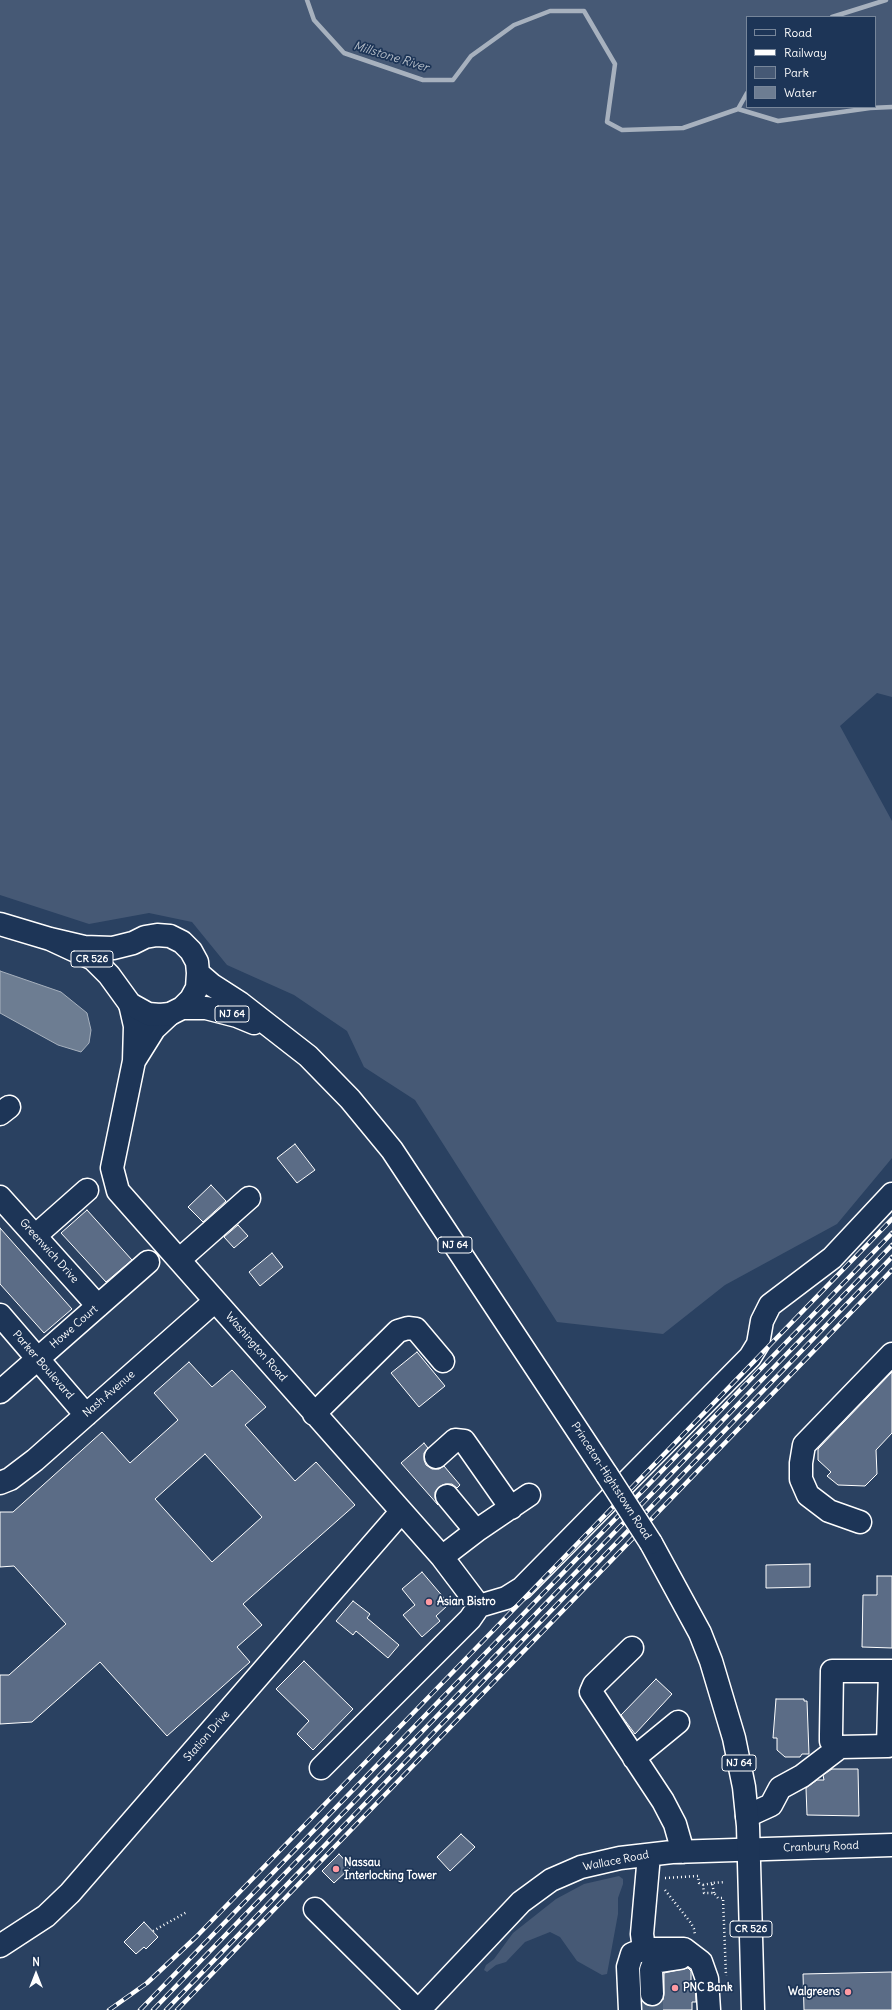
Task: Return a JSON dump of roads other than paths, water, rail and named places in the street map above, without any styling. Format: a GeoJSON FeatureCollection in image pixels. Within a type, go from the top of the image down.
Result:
{"type":"FeatureCollection","features":[{"type":"Feature","properties":{"kind":"street","name":"Washington Road"},"geometry":{"type":"LineString","coordinates":[[0,924],[50,939],[84,947],[113,948],[133,943],[145,937],[157,935],[170,936],[182,942],[191,951],[197,962],[198,972]]}},
{"type":"Feature","properties":{"kind":"street","name":"Washington Road"},"geometry":{"type":"LineString","coordinates":[[50,939],[93,959],[110,975],[126,998],[135,1026],[134,1061],[112,1168],[118,1191],[442,1557],[479,1606]]}},
{"type":"Feature","properties":{"kind":"street"},"geometry":{"type":"LineString","coordinates":[[126,998],[118,980],[119,966],[124,954],[133,943]]}},
{"type":"Feature","properties":{"kind":"street"},"geometry":{"type":"LineString","coordinates":[[176,1011],[191,999],[197,988],[198,972]]}},
{"type":"Feature","properties":{"kind":"street","name":"Princeton-Hightstown Road"},"geometry":{"type":"LineString","coordinates":[[198,972],[212,986],[240,1003],[308,1056],[350,1099],[392,1150],[651,1543],[688,1609],[711,1661],[734,1738],[747,1816],[753,2010]]}},
{"type":"Feature","properties":{"kind":"street","name":"Washington Road"},"geometry":{"type":"LineString","coordinates":[[126,998],[148,1014],[160,1016],[176,1011]]}},
{"type":"Feature","properties":{"kind":"street","name":"Princeton-Hightstown Road"},"geometry":{"type":"LineString","coordinates":[[176,1011],[206,1008],[222,1011],[279,1033]]}},
{"type":"Feature","properties":{"kind":"street","name":"Washington Road"},"geometry":{"type":"LineString","coordinates":[[134,1061],[154,1029],[176,1011]]}},
{"type":"Feature","properties":{"kind":"street"},"geometry":{"type":"LineString","coordinates":[[35,1236],[87,1190]]}},
{"type":"Feature","properties":{"kind":"street"},"geometry":{"type":"LineString","coordinates":[[320,1768],[470,1619],[479,1606],[506,1598],[522,1588],[750,1357],[758,1344],[763,1316],[770,1305],[832,1258],[892,1194]]}},
{"type":"Feature","properties":{"kind":"street","name":"Greenwich Drive"},"geometry":{"type":"LineString","coordinates":[[0,1197],[98,1306]]}},
{"type":"Feature","properties":{"kind":"street"},"geometry":{"type":"LineString","coordinates":[[179,1260],[249,1198]]}},
{"type":"Feature","properties":{"kind":"street","name":"Howe Court"},"geometry":{"type":"LineString","coordinates":[[0,1392],[148,1262]]}},
{"type":"Feature","properties":{"kind":"street","name":"Nash Avenue"},"geometry":{"type":"LineString","coordinates":[[0,1483],[10,1479],[35,1460],[215,1301]]}},
{"type":"Feature","properties":{"kind":"street","name":"Parker Boulevard"},"geometry":{"type":"LineString","coordinates":[[0,1315],[86,1415]]}},
{"type":"Feature","properties":{"kind":"street"},"geometry":{"type":"LineString","coordinates":[[314,1414],[398,1331],[408,1328],[416,1329],[443,1360]]}},
{"type":"Feature","properties":{"kind":"street"},"geometry":{"type":"LineString","coordinates":[[860,1522],[829,1511],[808,1495],[801,1479],[801,1463],[804,1445],[892,1354]]}},
{"type":"Feature","properties":{"kind":"street"},"geometry":{"type":"LineString","coordinates":[[436,1457],[455,1440],[464,1441],[511,1508]]}},
{"type":"Feature","properties":{"kind":"street"},"geometry":{"type":"LineString","coordinates":[[442,1557],[476,1531],[529,1495]]}},
{"type":"Feature","properties":{"kind":"street"},"geometry":{"type":"LineString","coordinates":[[447,1496],[476,1531]]}},
{"type":"Feature","properties":{"kind":"street","name":"Station Drive"},"geometry":{"type":"LineString","coordinates":[[0,1946],[31,1927],[68,1895],[401,1512]]}},
{"type":"Feature","properties":{"kind":"street"},"geometry":{"type":"LineString","coordinates":[[632,1648],[592,1686],[591,1692],[663,1801],[673,1820],[683,1852]]}},
{"type":"Feature","properties":{"kind":"street"},"geometry":{"type":"LineString","coordinates":[[832,1670],[891,1671],[888,1746],[840,1747],[835,1745],[832,1741],[832,1670]]}},
{"type":"Feature","properties":{"kind":"street"},"geometry":{"type":"LineString","coordinates":[[634,1758],[678,1722]]}},
{"type":"Feature","properties":{"kind":"street"},"geometry":{"type":"LineString","coordinates":[[747,1816],[771,1805],[780,1788],[802,1776],[840,1747]]}},
{"type":"Feature","properties":{"kind":"street","name":"Cranbury Road"},"geometry":{"type":"LineString","coordinates":[[749,1849],[892,1845]]}},
{"type":"Feature","properties":{"kind":"street","name":"Wallace Road"},"geometry":{"type":"LineString","coordinates":[[418,2010],[521,1902],[551,1880],[581,1867],[620,1858],[683,1852],[749,1849]]}},
{"type":"Feature","properties":{"kind":"street"},"geometry":{"type":"LineString","coordinates":[[644,1953],[642,1934],[654,1878],[649,1855]]}},
{"type":"Feature","properties":{"kind":"street"},"geometry":{"type":"LineString","coordinates":[[315,1910],[418,2010]]}},
{"type":"Feature","properties":{"kind":"street"},"geometry":{"type":"LineString","coordinates":[[641,1998],[628,1967],[632,1954],[684,1949],[701,1962],[706,1978],[709,2010]]}},
{"type":"Feature","properties":{"kind":"street"},"geometry":{"type":"LineString","coordinates":[[641,1998],[654,1962],[676,1960],[693,1956]]}},
{"type":"Feature","properties":{"kind":"water"},"geometry":{"type":"Polygon","coordinates":[[[0,971],[61,992],[87,1013],[91,1030],[89,1043],[81,1052],[58,1045],[0,1013],[0,971]]]}},
{"type":"Feature","properties":{"kind":"waterway","name":"Millstone River"},"geometry":{"type":"LineString","coordinates":[[307,0],[314,20],[344,53],[423,80],[453,80],[471,56],[514,25],[550,11],[584,11],[615,64],[607,122],[622,130],[683,128],[738,109],[746,95]]}},
{"type":"Feature","properties":{"kind":"waterway","name":"Millstone River"},"geometry":{"type":"LineString","coordinates":[[835,16],[886,0]]}},
{"type":"Feature","properties":{"kind":"waterway"},"geometry":{"type":"LineString","coordinates":[[876,108],[892,107]]}},
{"type":"Feature","properties":{"kind":"waterway"},"geometry":{"type":"LineString","coordinates":[[738,109],[778,121],[870,108]]}},
{"type":"Feature","properties":{"kind":"tunnel"},"geometry":{"type":"LineString","coordinates":[[652,1994],[652,2010]]}},
{"type":"Feature","properties":{"kind":"railway"},"geometry":{"type":"LineString","coordinates":[[109,2010],[147,1983],[196,1937],[892,1219]]}},
{"type":"Feature","properties":{"kind":"railway"},"geometry":{"type":"LineString","coordinates":[[140,2010],[892,1233]]}},
{"type":"Feature","properties":{"kind":"railway"},"geometry":{"type":"LineString","coordinates":[[153,2010],[892,1245]]}},
{"type":"Feature","properties":{"kind":"railway"},"geometry":{"type":"LineString","coordinates":[[166,2010],[892,1257]]}},
{"type":"Feature","properties":{"kind":"railway"},"geometry":{"type":"LineString","coordinates":[[177,2010],[892,1270]]}},
{"type":"Feature","properties":{"kind":"place","name":"Asian Bistro"},"geometry":{"type":"Point","coordinates":[429,1602]}},
{"type":"Feature","properties":{"kind":"place","name":"Nassau Interlocking Tower"},"geometry":{"type":"Point","coordinates":[336,1869]}},
{"type":"Feature","properties":{"kind":"place","name":"PNC Bank"},"geometry":{"type":"Point","coordinates":[675,1988]}},
{"type":"Feature","properties":{"kind":"place","name":"Walgreens"},"geometry":{"type":"Point","coordinates":[848,1992]}}]}
